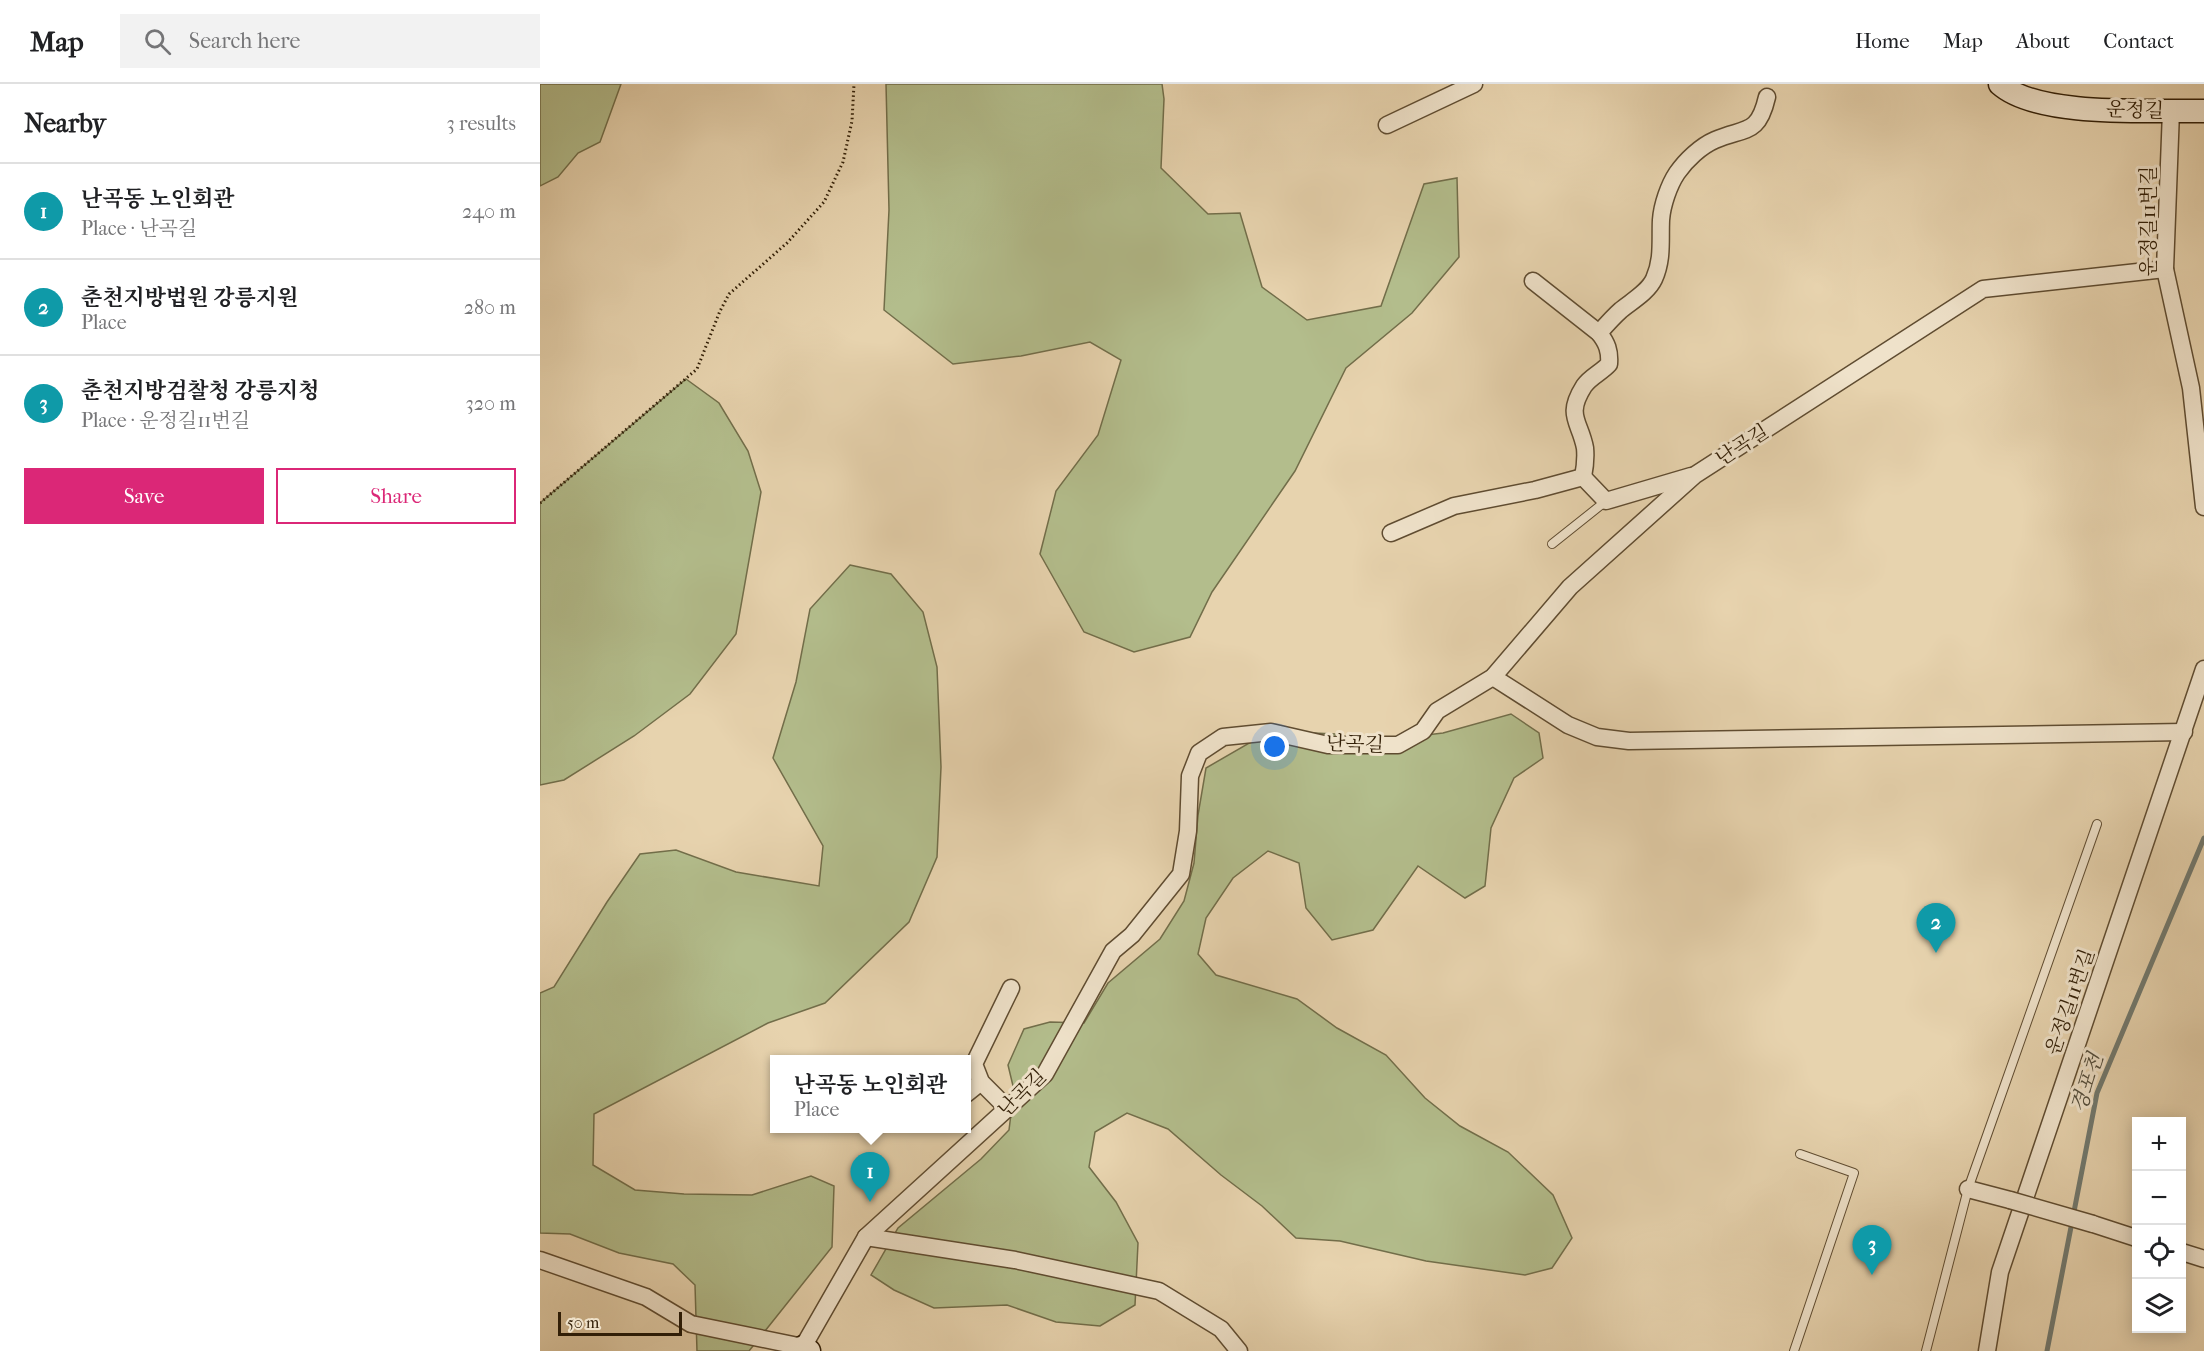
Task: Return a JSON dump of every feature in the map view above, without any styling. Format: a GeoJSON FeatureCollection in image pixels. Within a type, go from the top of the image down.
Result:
{"type":"FeatureCollection","features":[{"type":"Feature","properties":{"kind":"street"},"geometry":{"type":"LineString","coordinates":[[1387,125],[1474,84]]}},
{"type":"Feature","properties":{"kind":"street","name":"운정길"},"geometry":{"type":"LineString","coordinates":[[2000,84],[2023,99],[2050,105],[2186,111]]}},
{"type":"Feature","properties":{"kind":"street"},"geometry":{"type":"LineString","coordinates":[[1599,333],[1653,282],[1659,266],[1662,245],[1661,218],[1665,200],[1677,173],[1697,151],[1714,140],[1757,124],[1767,97]]}},
{"type":"Feature","properties":{"kind":"street","name":"운정길11번길"},"geometry":{"type":"LineString","coordinates":[[2186,111],[2165,269],[2191,387],[2204,507]]}},
{"type":"Feature","properties":{"kind":"street","name":"난곡길"},"geometry":{"type":"LineString","coordinates":[[804,1350],[866,1237],[1045,1074],[1113,951],[1132,935],[1181,874],[1188,831],[1190,776],[1199,753],[1223,737],[1271,732],[1328,745],[1398,745],[1423,731],[1437,711],[1493,677],[1570,587],[1695,475],[1983,289],[2165,269]]}},
{"type":"Feature","properties":{"kind":"street"},"geometry":{"type":"LineString","coordinates":[[1533,281],[1599,333],[1610,354],[1609,364],[1585,384],[1575,407],[1574,418],[1584,445],[1586,459],[1583,477]]}},
{"type":"Feature","properties":{"kind":"street"},"geometry":{"type":"LineString","coordinates":[[1583,477],[1606,501],[1695,475]]}},
{"type":"Feature","properties":{"kind":"street"},"geometry":{"type":"LineString","coordinates":[[1391,533],[1454,506],[1535,490],[1583,477]]}},
{"type":"Feature","properties":{"kind":"street","name":"운정길11번길"},"geometry":{"type":"LineString","coordinates":[[1986,1351],[2000,1272],[2204,669]]}},
{"type":"Feature","properties":{"kind":"street"},"geometry":{"type":"LineString","coordinates":[[1493,677],[1568,725],[1597,737],[1629,741],[2184,732]]}},
{"type":"Feature","properties":{"kind":"street"},"geometry":{"type":"LineString","coordinates":[[1007,1108],[981,1082],[974,1064],[1011,988]]}},
{"type":"Feature","properties":{"kind":"street"},"geometry":{"type":"LineString","coordinates":[[971,1090],[981,1082]]}},
{"type":"Feature","properties":{"kind":"street"},"geometry":{"type":"LineString","coordinates":[[1968,1189],[2132,1237]]}},
{"type":"Feature","properties":{"kind":"street"},"geometry":{"type":"LineString","coordinates":[[866,1237],[1014,1260],[1158,1291],[1221,1329],[1239,1351]]}},
{"type":"Feature","properties":{"kind":"street"},"geometry":{"type":"LineString","coordinates":[[2186,1254],[2204,1259]]}},
{"type":"Feature","properties":{"kind":"street"},"geometry":{"type":"LineString","coordinates":[[540,1260],[646,1297],[691,1324],[804,1350]]}},
{"type":"Feature","properties":{"kind":"lane"},"geometry":{"type":"LineString","coordinates":[[1552,544],[1606,501]]}},
{"type":"Feature","properties":{"kind":"lane"},"geometry":{"type":"LineString","coordinates":[[1926,1351],[1968,1189],[2097,824]]}},
{"type":"Feature","properties":{"kind":"lane"},"geometry":{"type":"LineString","coordinates":[[1794,1351],[1854,1173],[1800,1154]]}},
{"type":"Feature","properties":{"kind":"path"},"geometry":{"type":"LineString","coordinates":[[540,502],[697,369],[729,294],[787,243],[824,202],[843,162],[852,121],[854,84]]}},
{"type":"Feature","properties":{"kind":"green space"},"geometry":{"type":"Polygon","coordinates":[[[540,84],[621,84],[600,142],[578,153],[558,177],[540,186],[540,84]]]}},
{"type":"Feature","properties":{"kind":"green space"},"geometry":{"type":"Polygon","coordinates":[[[886,84],[1162,84],[1164,99],[1161,168],[1208,214],[1240,213],[1262,287],[1307,320],[1381,306],[1424,184],[1457,178],[1459,257],[1412,313],[1346,368],[1295,471],[1212,592],[1190,637],[1134,652],[1084,632],[1040,554],[1056,491],[1098,435],[1121,360],[1090,342],[1021,356],[953,364],[884,310],[889,210],[886,84]]]}},
{"type":"Feature","properties":{"kind":"green space"},"geometry":{"type":"Polygon","coordinates":[[[686,379],[719,403],[748,451],[761,492],[736,634],[690,694],[634,736],[564,780],[540,785],[540,503],[686,379]]]}},
{"type":"Feature","properties":{"kind":"green space"},"geometry":{"type":"Polygon","coordinates":[[[850,565],[891,574],[923,612],[937,667],[941,767],[937,857],[909,922],[825,1003],[768,1023],[594,1114],[593,1165],[635,1190],[684,1194],[752,1195],[811,1176],[834,1186],[832,1247],[749,1351],[697,1351],[695,1285],[673,1264],[619,1253],[570,1234],[540,1233],[540,993],[554,987],[640,854],[676,850],[736,872],[819,886],[823,846],[773,758],[796,682],[810,609],[850,565]]]}},
{"type":"Feature","properties":{"kind":"green space"},"geometry":{"type":"Polygon","coordinates":[[[1511,714],[1539,733],[1543,758],[1514,778],[1491,828],[1485,886],[1465,898],[1418,866],[1373,930],[1332,940],[1306,908],[1299,863],[1268,851],[1233,878],[1206,918],[1198,954],[1216,975],[1297,999],[1337,1028],[1386,1055],[1425,1098],[1460,1126],[1508,1152],[1553,1195],[1572,1238],[1552,1268],[1525,1275],[1426,1261],[1340,1241],[1296,1238],[1262,1206],[1221,1175],[1168,1129],[1127,1113],[1095,1132],[1089,1167],[1116,1202],[1138,1243],[1135,1305],[1100,1326],[1056,1322],[1007,1305],[934,1308],[894,1290],[871,1275],[898,1228],[981,1159],[1009,1130],[1014,1090],[1008,1065],[1024,1029],[1050,1022],[1084,1023],[1108,983],[1160,939],[1184,901],[1194,863],[1198,815],[1206,768],[1270,731],[1335,734],[1367,742],[1443,733],[1511,714]]]}},
{"type":"Feature","properties":{"kind":"waterway","name":"경포천"},"geometry":{"type":"LineString","coordinates":[[2047,1351],[2097,1093],[2204,838]]}},
{"type":"Feature","properties":{"kind":"place","name":"춘천지방법원 강릉지원"},"geometry":{"type":"Point","coordinates":[1936,953]}},
{"type":"Feature","properties":{"kind":"place","name":"난곡동 노인회관"},"geometry":{"type":"Point","coordinates":[870,1202]}},
{"type":"Feature","properties":{"kind":"place","name":"춘천지방검찰청 강릉지청"},"geometry":{"type":"Point","coordinates":[1872,1275]}}]}
